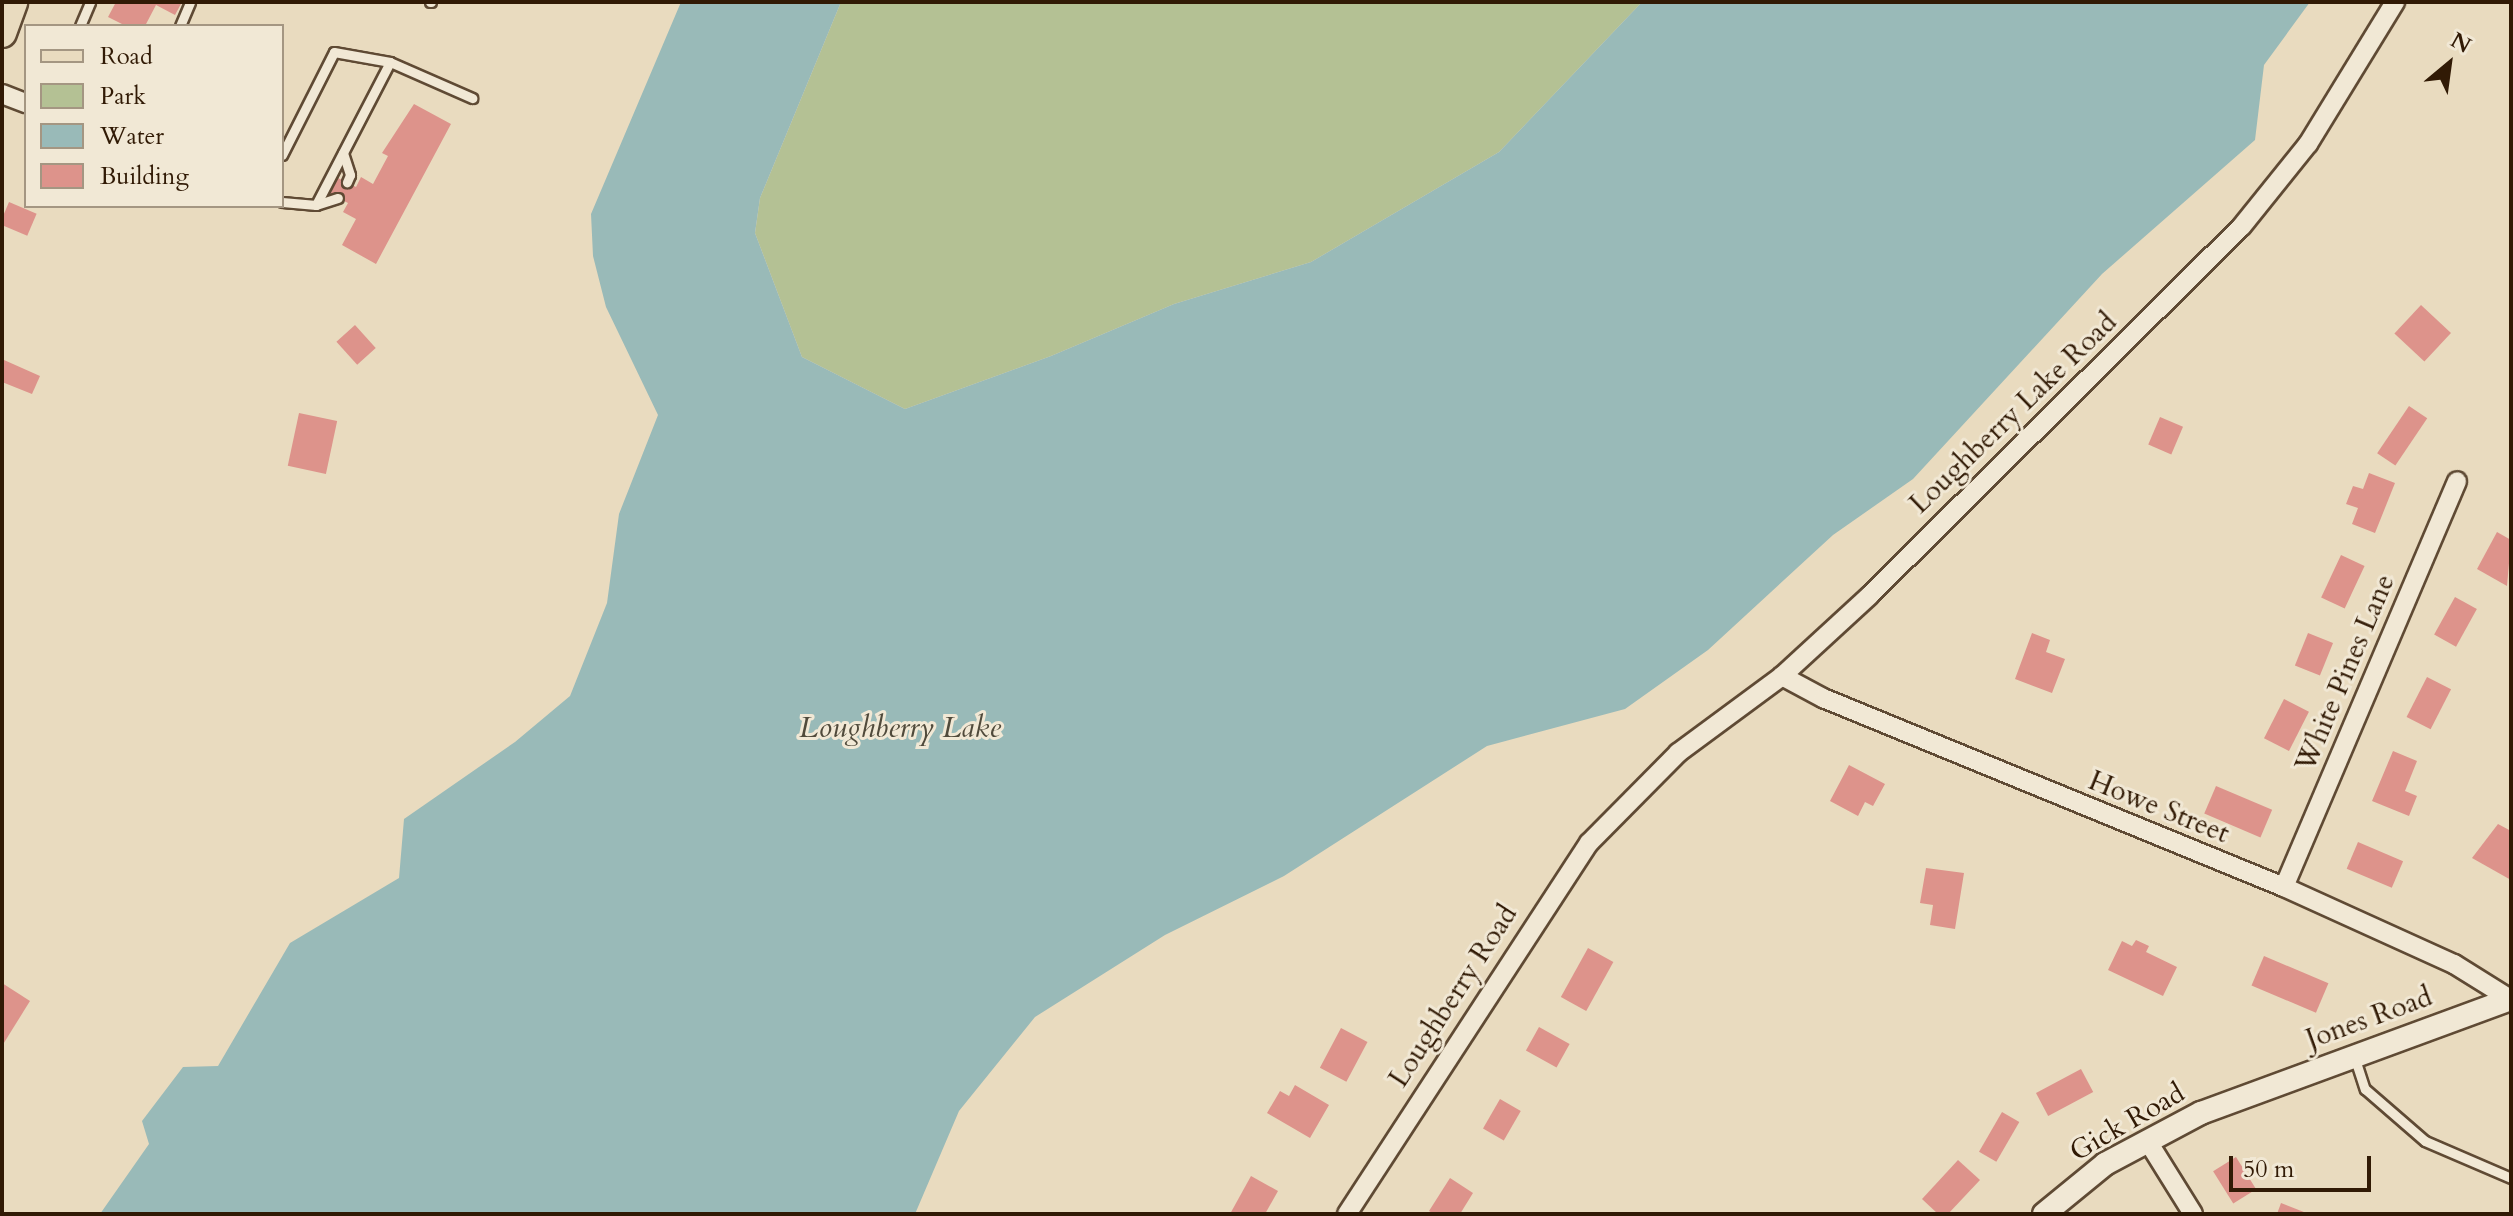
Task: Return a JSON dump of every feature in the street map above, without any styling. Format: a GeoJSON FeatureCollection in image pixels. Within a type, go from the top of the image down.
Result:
{"type":"FeatureCollection","features":[{"type":"Feature","properties":{"kind":"main road"},"geometry":{"type":"LineString","coordinates":[[2,33],[13,2]]}},
{"type":"Feature","properties":{"kind":"street","name":"Loughberry Lake Road"},"geometry":{"type":"LineString","coordinates":[[1615,814],[1678,753],[1782,676],[2242,226],[2308,144],[2395,2]]}},
{"type":"Feature","properties":{"kind":"street"},"geometry":{"type":"LineString","coordinates":[[2,94],[24,102]]}},
{"type":"Feature","properties":{"kind":"street","name":"White Pines Lane"},"geometry":{"type":"LineString","coordinates":[[2284,887],[2457,481]]}},
{"type":"Feature","properties":{"kind":"street","name":"Howe Street"},"geometry":{"type":"LineString","coordinates":[[1782,676],[1837,704],[2284,887],[2454,964],[2511,999]]}},
{"type":"Feature","properties":{"kind":"street","name":"Loughberry Road"},"geometry":{"type":"LineString","coordinates":[[1347,1214],[1547,903],[1615,814]]}},
{"type":"Feature","properties":{"kind":"street","name":"Jones Road"},"geometry":{"type":"LineString","coordinates":[[2248,1094],[2511,999]]}},
{"type":"Feature","properties":{"kind":"street","name":"Gick Road"},"geometry":{"type":"LineString","coordinates":[[2044,1214],[2105,1164],[2147,1140],[2248,1094]]}},
{"type":"Feature","properties":{"kind":"street"},"geometry":{"type":"LineString","coordinates":[[2147,1140],[2193,1214]]}},
{"type":"Feature","properties":{"kind":"lane"},"geometry":{"type":"LineString","coordinates":[[81,24],[90,2]]}},
{"type":"Feature","properties":{"kind":"lane"},"geometry":{"type":"LineString","coordinates":[[181,24],[190,2]]}},
{"type":"Feature","properties":{"kind":"lane"},"geometry":{"type":"LineString","coordinates":[[284,151],[334,52],[390,62],[472,98]]}},
{"type":"Feature","properties":{"kind":"lane"},"geometry":{"type":"LineString","coordinates":[[316,205],[390,62]]}},
{"type":"Feature","properties":{"kind":"lane"},"geometry":{"type":"LineString","coordinates":[[343,153],[350,175],[347,182]]}},
{"type":"Feature","properties":{"kind":"lane"},"geometry":{"type":"LineString","coordinates":[[284,202],[316,205],[338,198]]}},
{"type":"Feature","properties":{"kind":"lane"},"geometry":{"type":"LineString","coordinates":[[2354,1056],[2365,1089],[2425,1141],[2511,1178]]}},
{"type":"Feature","properties":{"kind":"green space"},"geometry":{"type":"Polygon","coordinates":[[[841,2],[1642,2],[1499,152],[1311,262],[1174,304],[1051,356],[905,409],[802,357],[755,233],[760,198],[841,2]]]}},
{"type":"Feature","properties":{"kind":"water","name":"Loughberry Lake"},"geometry":{"type":"Polygon","coordinates":[[[681,2],[841,2],[760,198],[755,233],[802,357],[905,409],[1051,356],[1174,304],[1311,262],[1499,152],[1642,2],[2310,2],[2264,65],[2255,140],[2102,274],[1913,479],[1833,535],[1708,650],[1625,709],[1487,746],[1284,876],[1165,935],[1035,1017],[959,1111],[915,1214],[100,1214],[149,1144],[142,1121],[183,1067],[218,1066],[290,943],[399,878],[404,819],[515,742],[570,696],[607,603],[619,514],[658,415],[606,307],[593,256],[591,214],[681,2]]]}},
{"type":"Feature","properties":{"kind":"building"},"geometry":{"type":"Polygon","coordinates":[[[116,2],[182,2],[175,15],[156,5],[146,24],[122,24],[108,17],[116,2]]]}},
{"type":"Feature","properties":{"kind":"building"},"geometry":{"type":"Polygon","coordinates":[[[414,104],[451,124],[376,264],[342,245],[356,219],[343,212],[348,203],[330,194],[338,178],[356,187],[361,177],[373,184],[388,156],[382,153],[414,104]]]}},
{"type":"Feature","properties":{"kind":"building"},"geometry":{"type":"Polygon","coordinates":[[[9,202],[37,214],[27,236],[2,225],[9,202]]]}},
{"type":"Feature","properties":{"kind":"building"},"geometry":{"type":"Polygon","coordinates":[[[2421,305],[2451,333],[2424,361],[2394,334],[2421,305]]]}},
{"type":"Feature","properties":{"kind":"building"},"geometry":{"type":"Polygon","coordinates":[[[355,325],[376,348],[357,365],[336,342],[355,325]]]}},
{"type":"Feature","properties":{"kind":"building"},"geometry":{"type":"Polygon","coordinates":[[[4,360],[40,376],[32,394],[2,382],[4,360]]]}},
{"type":"Feature","properties":{"kind":"building"},"geometry":{"type":"Polygon","coordinates":[[[2409,406],[2427,418],[2395,466],[2377,453],[2409,406]]]}},
{"type":"Feature","properties":{"kind":"building"},"geometry":{"type":"Polygon","coordinates":[[[299,413],[337,421],[326,474],[288,466],[299,413]]]}},
{"type":"Feature","properties":{"kind":"building"},"geometry":{"type":"Polygon","coordinates":[[[2160,417],[2183,427],[2171,454],[2148,445],[2160,417]]]}},
{"type":"Feature","properties":{"kind":"building"},"geometry":{"type":"Polygon","coordinates":[[[2369,473],[2395,483],[2375,533],[2352,524],[2358,508],[2346,504],[2353,486],[2363,489],[2369,473]]]}},
{"type":"Feature","properties":{"kind":"building"},"geometry":{"type":"Polygon","coordinates":[[[2497,532],[2511,540],[2507,586],[2477,569],[2497,532]]]}},
{"type":"Feature","properties":{"kind":"building"},"geometry":{"type":"Polygon","coordinates":[[[2341,555],[2365,566],[2345,609],[2321,598],[2341,555]]]}},
{"type":"Feature","properties":{"kind":"building"},"geometry":{"type":"Polygon","coordinates":[[[2455,597],[2477,609],[2456,647],[2434,635],[2455,597]]]}},
{"type":"Feature","properties":{"kind":"building"},"geometry":{"type":"Polygon","coordinates":[[[2032,633],[2050,640],[2046,652],[2065,659],[2052,693],[2015,679],[2032,633]]]}},
{"type":"Feature","properties":{"kind":"building"},"geometry":{"type":"Polygon","coordinates":[[[2308,633],[2333,643],[2320,676],[2295,665],[2308,633]]]}},
{"type":"Feature","properties":{"kind":"building"},"geometry":{"type":"Polygon","coordinates":[[[2427,677],[2451,689],[2431,729],[2407,717],[2427,677]]]}},
{"type":"Feature","properties":{"kind":"building"},"geometry":{"type":"Polygon","coordinates":[[[2284,699],[2309,712],[2289,751],[2264,738],[2284,699]]]}},
{"type":"Feature","properties":{"kind":"building"},"geometry":{"type":"Polygon","coordinates":[[[2393,751],[2417,761],[2405,791],[2417,796],[2409,816],[2372,801],[2393,751]]]}},
{"type":"Feature","properties":{"kind":"building"},"geometry":{"type":"Polygon","coordinates":[[[1849,765],[1885,784],[1873,806],[1865,802],[1858,816],[1830,801],[1849,765]]]}},
{"type":"Feature","properties":{"kind":"building"},"geometry":{"type":"Polygon","coordinates":[[[2216,786],[2272,810],[2260,837],[2204,814],[2216,786]]]}},
{"type":"Feature","properties":{"kind":"building"},"geometry":{"type":"Polygon","coordinates":[[[2498,824],[2511,831],[2511,880],[2472,858],[2498,824]]]}},
{"type":"Feature","properties":{"kind":"building"},"geometry":{"type":"Polygon","coordinates":[[[2358,842],[2403,861],[2392,888],[2347,869],[2358,842]]]}},
{"type":"Feature","properties":{"kind":"building"},"geometry":{"type":"Polygon","coordinates":[[[1926,868],[1964,873],[1955,929],[1930,925],[1933,905],[1920,903],[1926,868]]]}},
{"type":"Feature","properties":{"kind":"building"},"geometry":{"type":"Polygon","coordinates":[[[2136,940],[2149,946],[2146,952],[2177,967],[2163,996],[2108,970],[2122,941],[2132,946],[2136,940]]]}},
{"type":"Feature","properties":{"kind":"building"},"geometry":{"type":"Polygon","coordinates":[[[1588,948],[1613,962],[1586,1011],[1561,997],[1588,948]]]}},
{"type":"Feature","properties":{"kind":"building"},"geometry":{"type":"Polygon","coordinates":[[[2264,956],[2328,983],[2316,1013],[2251,985],[2264,956]]]}},
{"type":"Feature","properties":{"kind":"building"},"geometry":{"type":"Polygon","coordinates":[[[2,983],[30,1001],[2,1046],[2,983]]]}},
{"type":"Feature","properties":{"kind":"building"},"geometry":{"type":"Polygon","coordinates":[[[1539,1027],[1570,1044],[1557,1068],[1526,1051],[1539,1027]]]}},
{"type":"Feature","properties":{"kind":"building"},"geometry":{"type":"Polygon","coordinates":[[[1341,1028],[1367,1042],[1346,1082],[1320,1068],[1341,1028]]]}},
{"type":"Feature","properties":{"kind":"building"},"geometry":{"type":"Polygon","coordinates":[[[2081,1069],[2093,1092],[2048,1116],[2036,1093],[2081,1069]]]}},
{"type":"Feature","properties":{"kind":"building"},"geometry":{"type":"Polygon","coordinates":[[[1295,1085],[1329,1105],[1310,1138],[1267,1113],[1280,1091],[1289,1096],[1295,1085]]]}},
{"type":"Feature","properties":{"kind":"building"},"geometry":{"type":"Polygon","coordinates":[[[1500,1099],[1521,1111],[1504,1140],[1483,1128],[1500,1099]]]}},
{"type":"Feature","properties":{"kind":"building"},"geometry":{"type":"Polygon","coordinates":[[[2002,1112],[2019,1122],[1996,1162],[1979,1152],[2002,1112]]]}},
{"type":"Feature","properties":{"kind":"building"},"geometry":{"type":"Polygon","coordinates":[[[2236,1157],[2256,1189],[2233,1204],[2213,1171],[2236,1157]]]}},
{"type":"Feature","properties":{"kind":"building"},"geometry":{"type":"Polygon","coordinates":[[[1958,1160],[1980,1180],[1948,1214],[1938,1214],[1922,1199],[1958,1160]]]}},
{"type":"Feature","properties":{"kind":"building"},"geometry":{"type":"Polygon","coordinates":[[[1251,1176],[1278,1191],[1265,1214],[1230,1214],[1251,1176]]]}},
{"type":"Feature","properties":{"kind":"building"},"geometry":{"type":"Polygon","coordinates":[[[1450,1178],[1473,1193],[1460,1214],[1434,1214],[1429,1211],[1450,1178]]]}},
{"type":"Feature","properties":{"kind":"building"},"geometry":{"type":"Polygon","coordinates":[[[2281,1203],[2309,1214],[2277,1214],[2281,1203]]]}}]}
